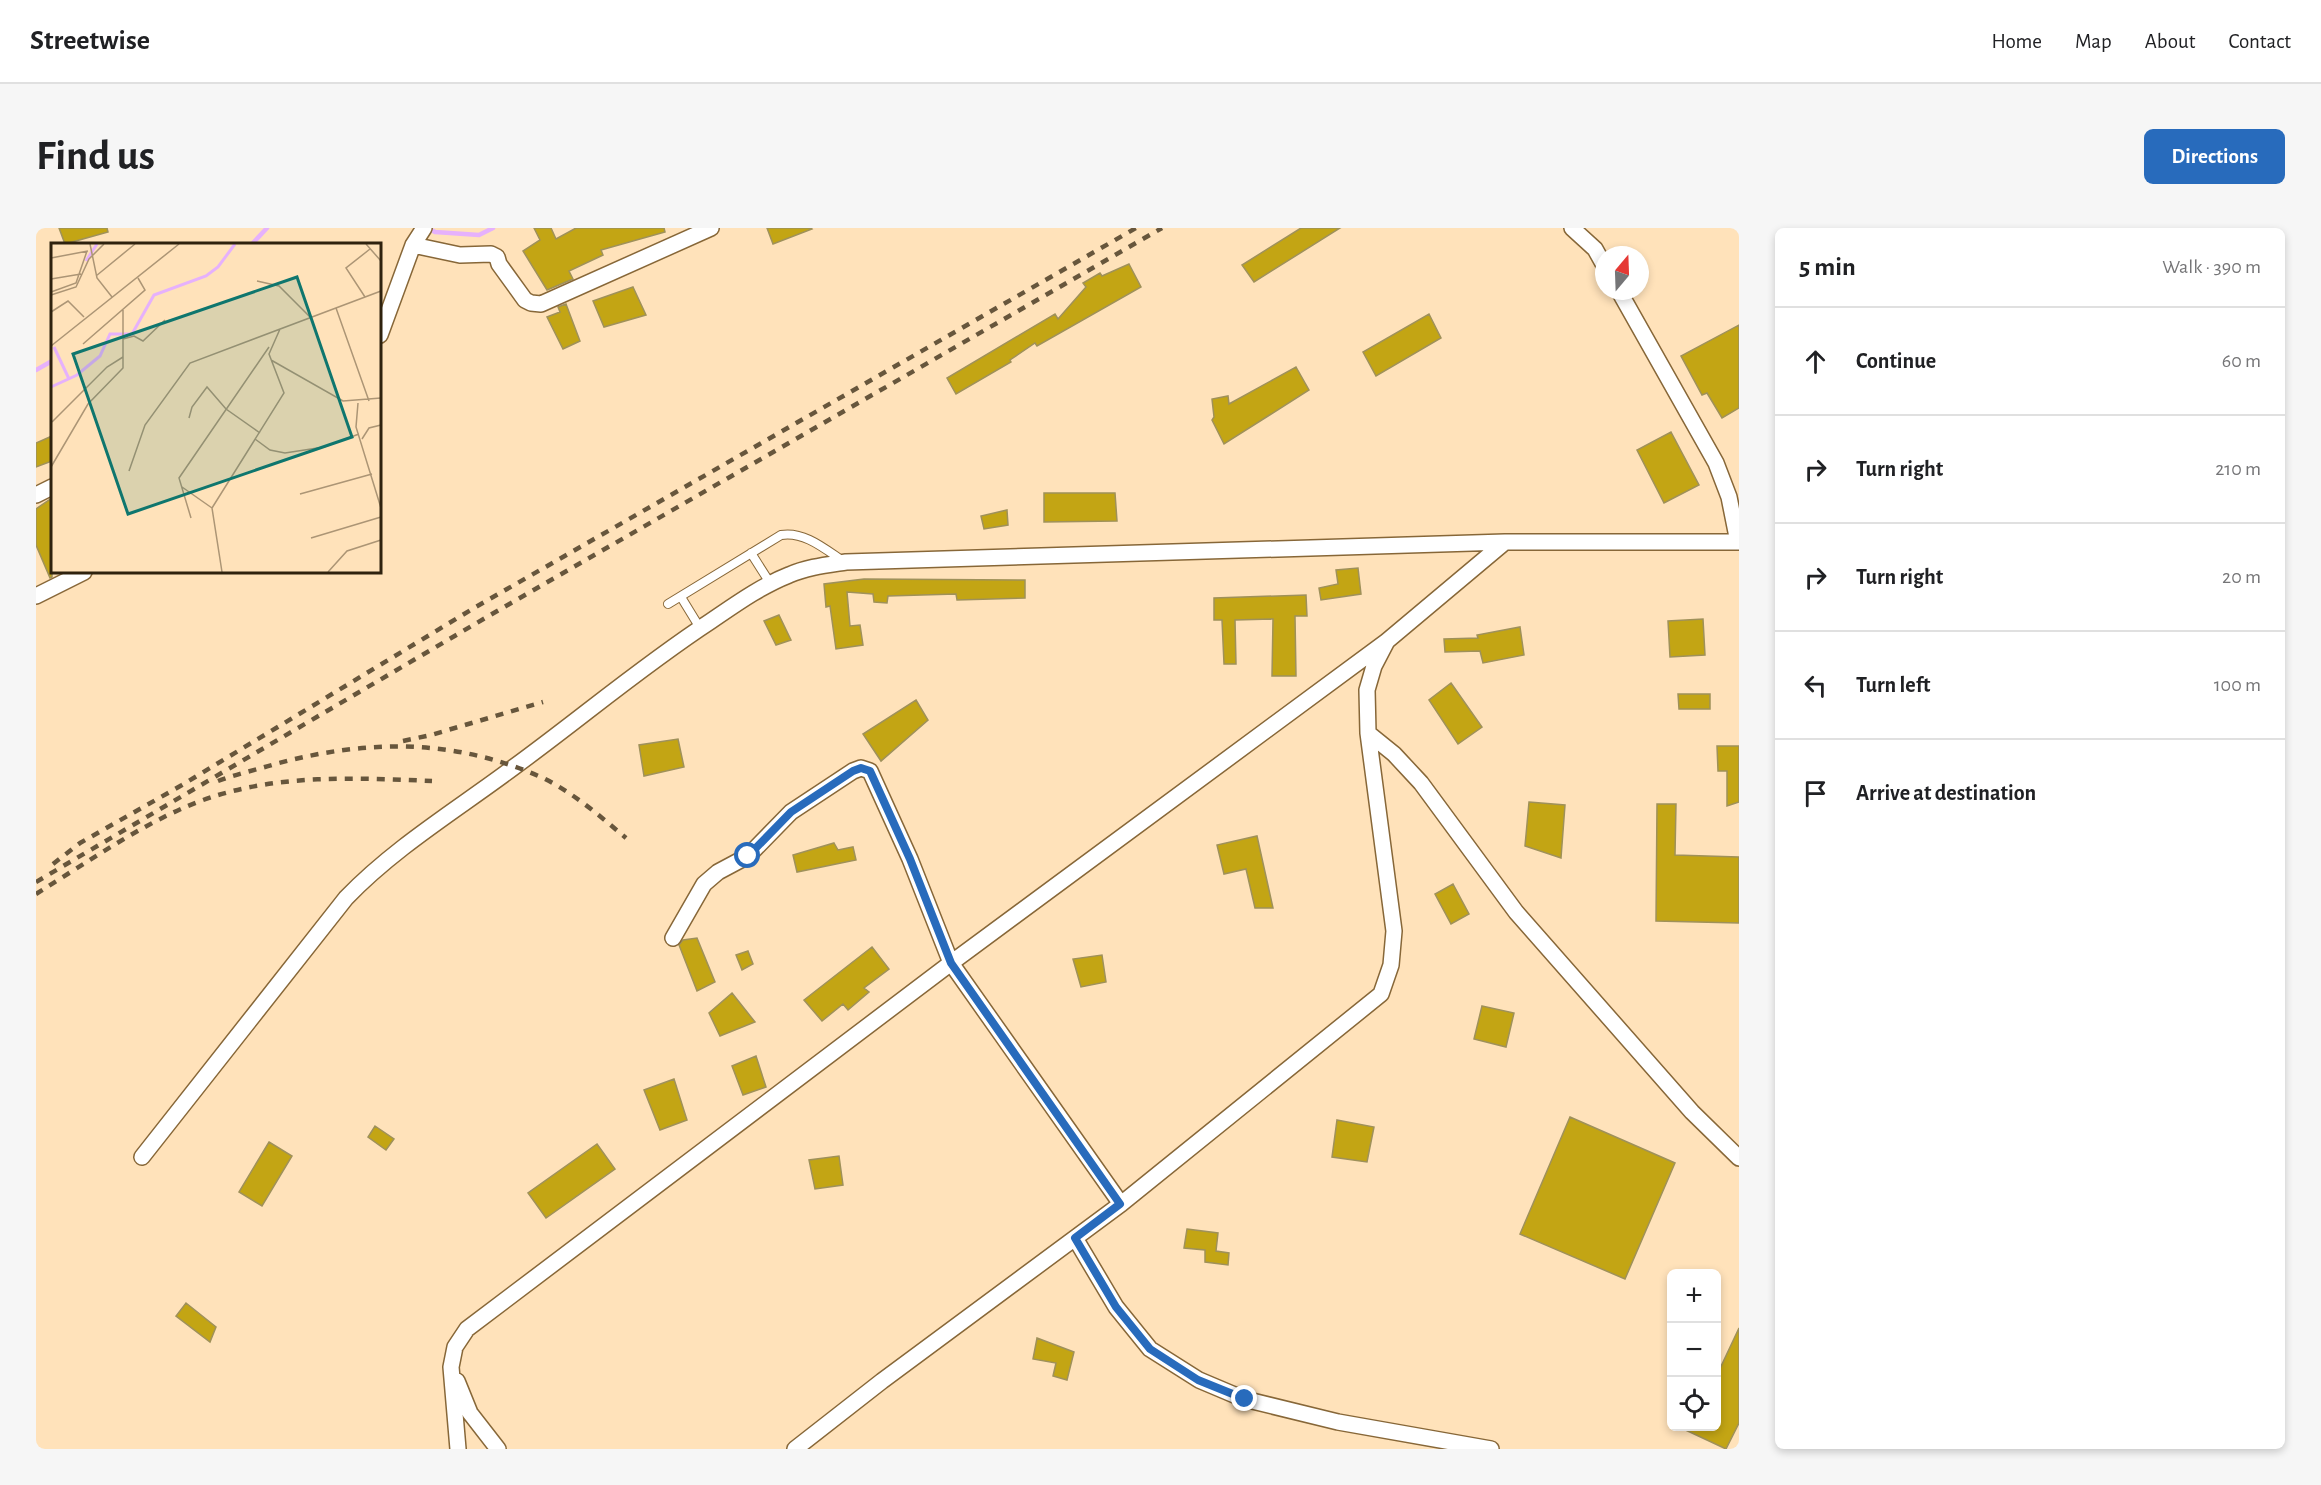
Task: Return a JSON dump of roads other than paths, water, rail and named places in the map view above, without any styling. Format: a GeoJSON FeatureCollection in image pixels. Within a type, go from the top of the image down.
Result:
{"type":"FeatureCollection","features":[{"type":"Feature","properties":{"kind":"street"},"geometry":{"type":"LineString","coordinates":[[381,332],[418,237],[460,255],[491,254],[497,257],[525,300],[541,304],[711,228]]}},
{"type":"Feature","properties":{"kind":"street"},"geometry":{"type":"LineString","coordinates":[[1572,228],[1595,249]]}},
{"type":"Feature","properties":{"kind":"street"},"geometry":{"type":"LineString","coordinates":[[142,1157],[339,906],[361,882],[700,628],[770,583],[790,574],[814,567],[846,562],[1505,542],[1738,542],[1729,497],[1716,463],[1624,300]]}},
{"type":"Feature","properties":{"kind":"street"},"geometry":{"type":"LineString","coordinates":[[36,495],[51,488]]}},
{"type":"Feature","properties":{"kind":"street"},"geometry":{"type":"LineString","coordinates":[[458,1449],[452,1367],[455,1347],[467,1329],[951,963],[1387,641],[1505,542]]}},
{"type":"Feature","properties":{"kind":"street"},"geometry":{"type":"LineString","coordinates":[[36,596],[82,573]]}},
{"type":"Feature","properties":{"kind":"street"},"geometry":{"type":"LineString","coordinates":[[795,1449],[891,1374],[1120,1204],[1381,994],[1391,965],[1394,931],[1368,733],[1367,690],[1374,666],[1387,641]]}},
{"type":"Feature","properties":{"kind":"street"},"geometry":{"type":"LineString","coordinates":[[1368,733],[1395,754],[1421,783],[1516,912],[1692,1112],[1739,1158]]}},
{"type":"Feature","properties":{"kind":"street"},"geometry":{"type":"LineString","coordinates":[[673,938],[696,896],[718,872],[748,856],[802,803],[853,771],[861,768],[870,771],[910,859],[951,963],[1120,1204]]}},
{"type":"Feature","properties":{"kind":"street"},"geometry":{"type":"LineString","coordinates":[[1075,1238],[1116,1307],[1150,1349],[1198,1380],[1245,1399],[1338,1422],[1491,1449]]}},
{"type":"Feature","properties":{"kind":"street"},"geometry":{"type":"LineString","coordinates":[[452,1367],[470,1413],[498,1449]]}},
{"type":"Feature","properties":{"kind":"lane"},"geometry":{"type":"LineString","coordinates":[[668,604],[781,535],[791,533],[805,538],[846,562]]}},
{"type":"Feature","properties":{"kind":"lane"},"geometry":{"type":"LineString","coordinates":[[751,553],[770,583]]}},
{"type":"Feature","properties":{"kind":"lane"},"geometry":{"type":"LineString","coordinates":[[681,597],[700,628]]}},
{"type":"Feature","properties":{"kind":"waterway"},"geometry":{"type":"LineString","coordinates":[[253,243],[267,228]]}},
{"type":"Feature","properties":{"kind":"waterway"},"geometry":{"type":"LineString","coordinates":[[428,228],[435,232],[479,235],[493,228]]}},
{"type":"Feature","properties":{"kind":"waterway"},"geometry":{"type":"LineString","coordinates":[[36,370],[51,362]]}},
{"type":"Feature","properties":{"kind":"railway"},"geometry":{"type":"LineString","coordinates":[[53,864],[80,843],[182,785],[474,608],[1136,228]]}},
{"type":"Feature","properties":{"kind":"railway"},"geometry":{"type":"LineString","coordinates":[[36,882],[492,614],[1162,228]]}},
{"type":"Feature","properties":{"kind":"railway"},"geometry":{"type":"LineString","coordinates":[[403,741],[543,702]]}},
{"type":"Feature","properties":{"kind":"railway"},"geometry":{"type":"LineString","coordinates":[[218,781],[275,764],[344,750],[378,747],[445,750],[478,756],[545,779],[577,799],[626,838]]}},
{"type":"Feature","properties":{"kind":"railway"},"geometry":{"type":"LineString","coordinates":[[36,894],[146,826],[192,804],[215,796],[269,784],[323,779],[432,781]]}}]}
